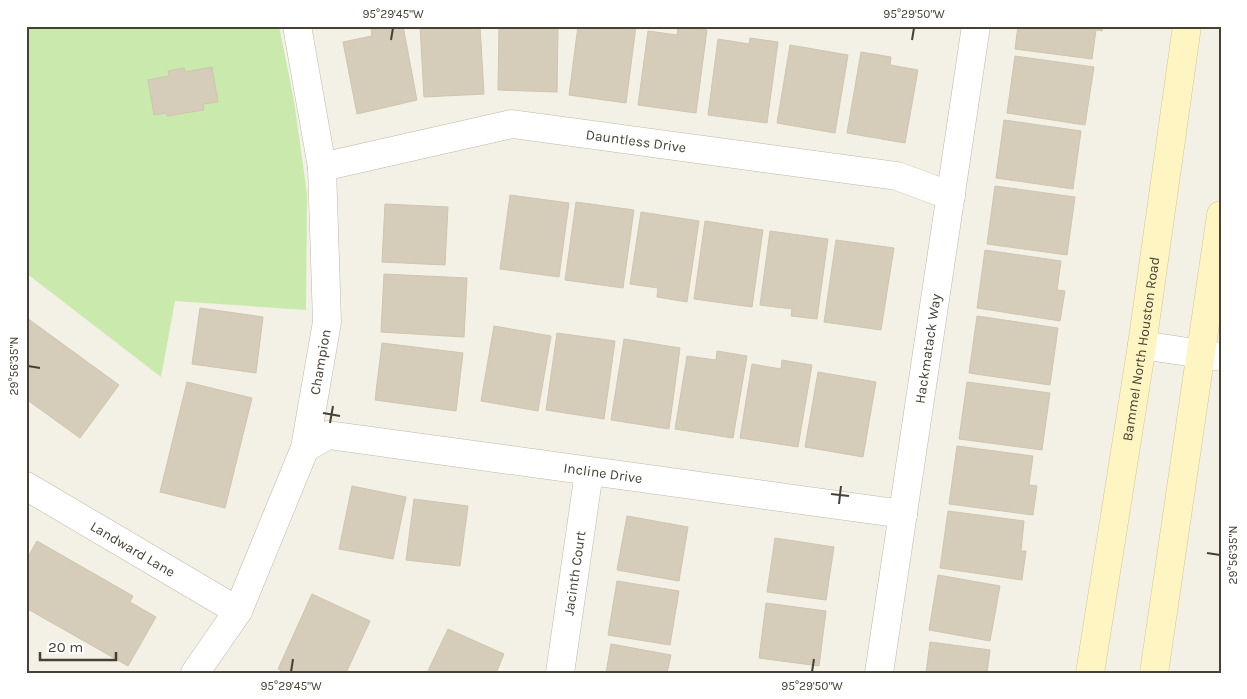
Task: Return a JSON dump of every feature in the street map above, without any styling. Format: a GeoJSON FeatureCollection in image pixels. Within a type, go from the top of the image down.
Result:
{"type":"FeatureCollection","features":[{"type":"Feature","properties":{"kind":"main road","name":"Bammel North Houston Road"},"geometry":{"type":"LineString","coordinates":[[1090,673],[1142,345],[1187,26]]}},
{"type":"Feature","properties":{"kind":"main road"},"geometry":{"type":"LineString","coordinates":[[1154,673],[1211,355],[1221,215]]}},
{"type":"Feature","properties":{"kind":"street","name":"Champion"},"geometry":{"type":"LineString","coordinates":[[195,673],[238,611],[305,448],[327,322],[322,167],[296,26]]}},
{"type":"Feature","properties":{"kind":"street","name":"Hackmatack Way"},"geometry":{"type":"LineString","coordinates":[[879,673],[976,26]]}},
{"type":"Feature","properties":{"kind":"street","name":"Dauntless Drive"},"geometry":{"type":"LineString","coordinates":[[322,167],[512,124],[897,176],[950,196]]}},
{"type":"Feature","properties":{"kind":"street"},"geometry":{"type":"LineString","coordinates":[[1142,345],[1211,355]]}},
{"type":"Feature","properties":{"kind":"street","name":"Incline Drive"},"geometry":{"type":"LineString","coordinates":[[305,448],[328,435],[903,514]]}},
{"type":"Feature","properties":{"kind":"street","name":"Jacinth Court"},"geometry":{"type":"LineString","coordinates":[[560,673],[589,472]]}},
{"type":"Feature","properties":{"kind":"street","name":"Landward Lane"},"geometry":{"type":"LineString","coordinates":[[26,486],[238,611]]}},
{"type":"Feature","properties":{"kind":"green space"},"geometry":{"type":"Polygon","coordinates":[[[26,26],[279,26],[294,101],[307,194],[306,310],[175,301],[161,377],[26,273],[26,26]]]}},
{"type":"Feature","properties":{"kind":"building"},"geometry":{"type":"Polygon","coordinates":[[[378,26],[403,26],[417,100],[357,114],[343,42],[372,36],[371,28],[378,26]]]}},
{"type":"Feature","properties":{"kind":"building"},"geometry":{"type":"Polygon","coordinates":[[[420,26],[480,26],[484,94],[424,97],[420,26]]]}},
{"type":"Feature","properties":{"kind":"building"},"geometry":{"type":"Polygon","coordinates":[[[499,26],[558,26],[557,92],[498,90],[499,26]]]}},
{"type":"Feature","properties":{"kind":"building"},"geometry":{"type":"Polygon","coordinates":[[[578,26],[636,26],[626,103],[569,95],[578,26]]]}},
{"type":"Feature","properties":{"kind":"building"},"geometry":{"type":"Polygon","coordinates":[[[678,26],[707,30],[696,113],[638,105],[648,31],[677,35],[678,26]]]}},
{"type":"Feature","properties":{"kind":"building"},"geometry":{"type":"Polygon","coordinates":[[[1018,26],[1103,26],[1102,31],[1096,30],[1092,59],[1015,49],[1018,26]]]}},
{"type":"Feature","properties":{"kind":"building"},"geometry":{"type":"Polygon","coordinates":[[[750,38],[778,42],[767,123],[708,115],[718,39],[749,44],[750,38]]]}},
{"type":"Feature","properties":{"kind":"building"},"geometry":{"type":"Polygon","coordinates":[[[790,45],[848,55],[835,133],[777,123],[790,45]]]}},
{"type":"Feature","properties":{"kind":"building"},"geometry":{"type":"Polygon","coordinates":[[[861,52],[891,57],[890,65],[918,70],[905,143],[847,133],[861,52]]]}},
{"type":"Feature","properties":{"kind":"building"},"geometry":{"type":"Polygon","coordinates":[[[1015,56],[1094,67],[1085,125],[1007,113],[1015,56]]]}},
{"type":"Feature","properties":{"kind":"building"},"geometry":{"type":"Polygon","coordinates":[[[212,67],[218,102],[203,104],[204,110],[167,116],[166,113],[154,115],[148,80],[169,76],[168,71],[184,68],[185,72],[212,67]]]}},
{"type":"Feature","properties":{"kind":"building"},"geometry":{"type":"Polygon","coordinates":[[[1004,120],[1081,131],[1073,189],[996,178],[1004,120]]]}},
{"type":"Feature","properties":{"kind":"building"},"geometry":{"type":"Polygon","coordinates":[[[995,186],[1075,197],[1067,255],[987,244],[995,186]]]}},
{"type":"Feature","properties":{"kind":"building"},"geometry":{"type":"Polygon","coordinates":[[[510,195],[569,203],[559,277],[500,269],[510,195]]]}},
{"type":"Feature","properties":{"kind":"building"},"geometry":{"type":"Polygon","coordinates":[[[576,202],[634,210],[623,288],[565,280],[576,202]]]}},
{"type":"Feature","properties":{"kind":"building"},"geometry":{"type":"Polygon","coordinates":[[[385,204],[448,207],[445,265],[382,262],[385,204]]]}},
{"type":"Feature","properties":{"kind":"building"},"geometry":{"type":"Polygon","coordinates":[[[641,212],[699,221],[687,302],[657,297],[658,288],[630,284],[641,212]]]}},
{"type":"Feature","properties":{"kind":"building"},"geometry":{"type":"Polygon","coordinates":[[[705,221],[763,230],[752,307],[694,299],[705,221]]]}},
{"type":"Feature","properties":{"kind":"building"},"geometry":{"type":"Polygon","coordinates":[[[770,231],[828,239],[817,319],[791,316],[792,309],[760,305],[770,231]]]}},
{"type":"Feature","properties":{"kind":"building"},"geometry":{"type":"Polygon","coordinates":[[[836,240],[894,248],[881,330],[824,322],[836,240]]]}},
{"type":"Feature","properties":{"kind":"building"},"geometry":{"type":"Polygon","coordinates":[[[985,250],[1061,261],[1057,290],[1065,291],[1060,321],[977,308],[985,250]]]}},
{"type":"Feature","properties":{"kind":"building"},"geometry":{"type":"Polygon","coordinates":[[[384,274],[467,278],[464,337],[381,332],[384,274]]]}},
{"type":"Feature","properties":{"kind":"building"},"geometry":{"type":"Polygon","coordinates":[[[200,308],[263,317],[256,373],[192,364],[200,308]]]}},
{"type":"Feature","properties":{"kind":"building"},"geometry":{"type":"Polygon","coordinates":[[[977,316],[1058,328],[1050,385],[969,373],[977,316]]]}},
{"type":"Feature","properties":{"kind":"building"},"geometry":{"type":"Polygon","coordinates":[[[27,318],[119,385],[80,438],[26,399],[27,318]]]}},
{"type":"Feature","properties":{"kind":"building"},"geometry":{"type":"Polygon","coordinates":[[[494,326],[551,336],[538,411],[481,401],[494,326]]]}},
{"type":"Feature","properties":{"kind":"building"},"geometry":{"type":"Polygon","coordinates":[[[557,333],[615,341],[604,419],[546,410],[557,333]]]}},
{"type":"Feature","properties":{"kind":"building"},"geometry":{"type":"Polygon","coordinates":[[[624,339],[680,348],[669,429],[611,420],[624,339]]]}},
{"type":"Feature","properties":{"kind":"building"},"geometry":{"type":"Polygon","coordinates":[[[382,343],[463,353],[456,411],[375,400],[382,343]]]}},
{"type":"Feature","properties":{"kind":"building"},"geometry":{"type":"Polygon","coordinates":[[[717,351],[747,356],[733,438],[675,429],[687,356],[716,360],[717,351]]]}},
{"type":"Feature","properties":{"kind":"building"},"geometry":{"type":"Polygon","coordinates":[[[782,360],[812,365],[798,447],[740,438],[752,364],[781,369],[782,360]]]}},
{"type":"Feature","properties":{"kind":"building"},"geometry":{"type":"Polygon","coordinates":[[[818,372],[876,382],[863,457],[805,447],[818,372]]]}},
{"type":"Feature","properties":{"kind":"building"},"geometry":{"type":"Polygon","coordinates":[[[187,382],[252,398],[225,508],[160,492],[187,382]]]}},
{"type":"Feature","properties":{"kind":"building"},"geometry":{"type":"Polygon","coordinates":[[[967,382],[1050,393],[1042,450],[959,439],[967,382]]]}},
{"type":"Feature","properties":{"kind":"building"},"geometry":{"type":"Polygon","coordinates":[[[957,446],[1033,456],[1029,485],[1037,486],[1033,515],[949,504],[957,446]]]}},
{"type":"Feature","properties":{"kind":"building"},"geometry":{"type":"Polygon","coordinates":[[[352,486],[406,497],[393,559],[339,549],[352,486]]]}},
{"type":"Feature","properties":{"kind":"building"},"geometry":{"type":"Polygon","coordinates":[[[414,499],[468,506],[460,566],[406,560],[414,499]]]}},
{"type":"Feature","properties":{"kind":"building"},"geometry":{"type":"Polygon","coordinates":[[[948,511],[1024,521],[1021,551],[1026,551],[1022,580],[940,568],[948,511]]]}},
{"type":"Feature","properties":{"kind":"building"},"geometry":{"type":"Polygon","coordinates":[[[627,516],[688,527],[679,581],[617,570],[627,516]]]}},
{"type":"Feature","properties":{"kind":"building"},"geometry":{"type":"Polygon","coordinates":[[[775,538],[834,547],[826,600],[767,592],[775,538]]]}},
{"type":"Feature","properties":{"kind":"building"},"geometry":{"type":"Polygon","coordinates":[[[37,541],[133,596],[130,602],[156,617],[128,666],[26,608],[26,560],[37,541]]]}},
{"type":"Feature","properties":{"kind":"building"},"geometry":{"type":"Polygon","coordinates":[[[938,575],[1000,586],[990,641],[929,630],[938,575]]]}},
{"type":"Feature","properties":{"kind":"building"},"geometry":{"type":"Polygon","coordinates":[[[617,581],[679,591],[670,645],[608,635],[617,581]]]}},
{"type":"Feature","properties":{"kind":"building"},"geometry":{"type":"Polygon","coordinates":[[[312,594],[370,621],[346,673],[286,673],[278,669],[312,594]]]}},
{"type":"Feature","properties":{"kind":"building"},"geometry":{"type":"Polygon","coordinates":[[[766,603],[826,611],[819,666],[759,658],[766,603]]]}},
{"type":"Feature","properties":{"kind":"building"},"geometry":{"type":"Polygon","coordinates":[[[448,629],[504,654],[496,673],[427,673],[448,629]]]}},
{"type":"Feature","properties":{"kind":"building"},"geometry":{"type":"Polygon","coordinates":[[[930,642],[990,650],[987,673],[926,673],[930,642]]]}},
{"type":"Feature","properties":{"kind":"building"},"geometry":{"type":"Polygon","coordinates":[[[611,644],[671,655],[667,673],[606,673],[611,644]]]}}]}
